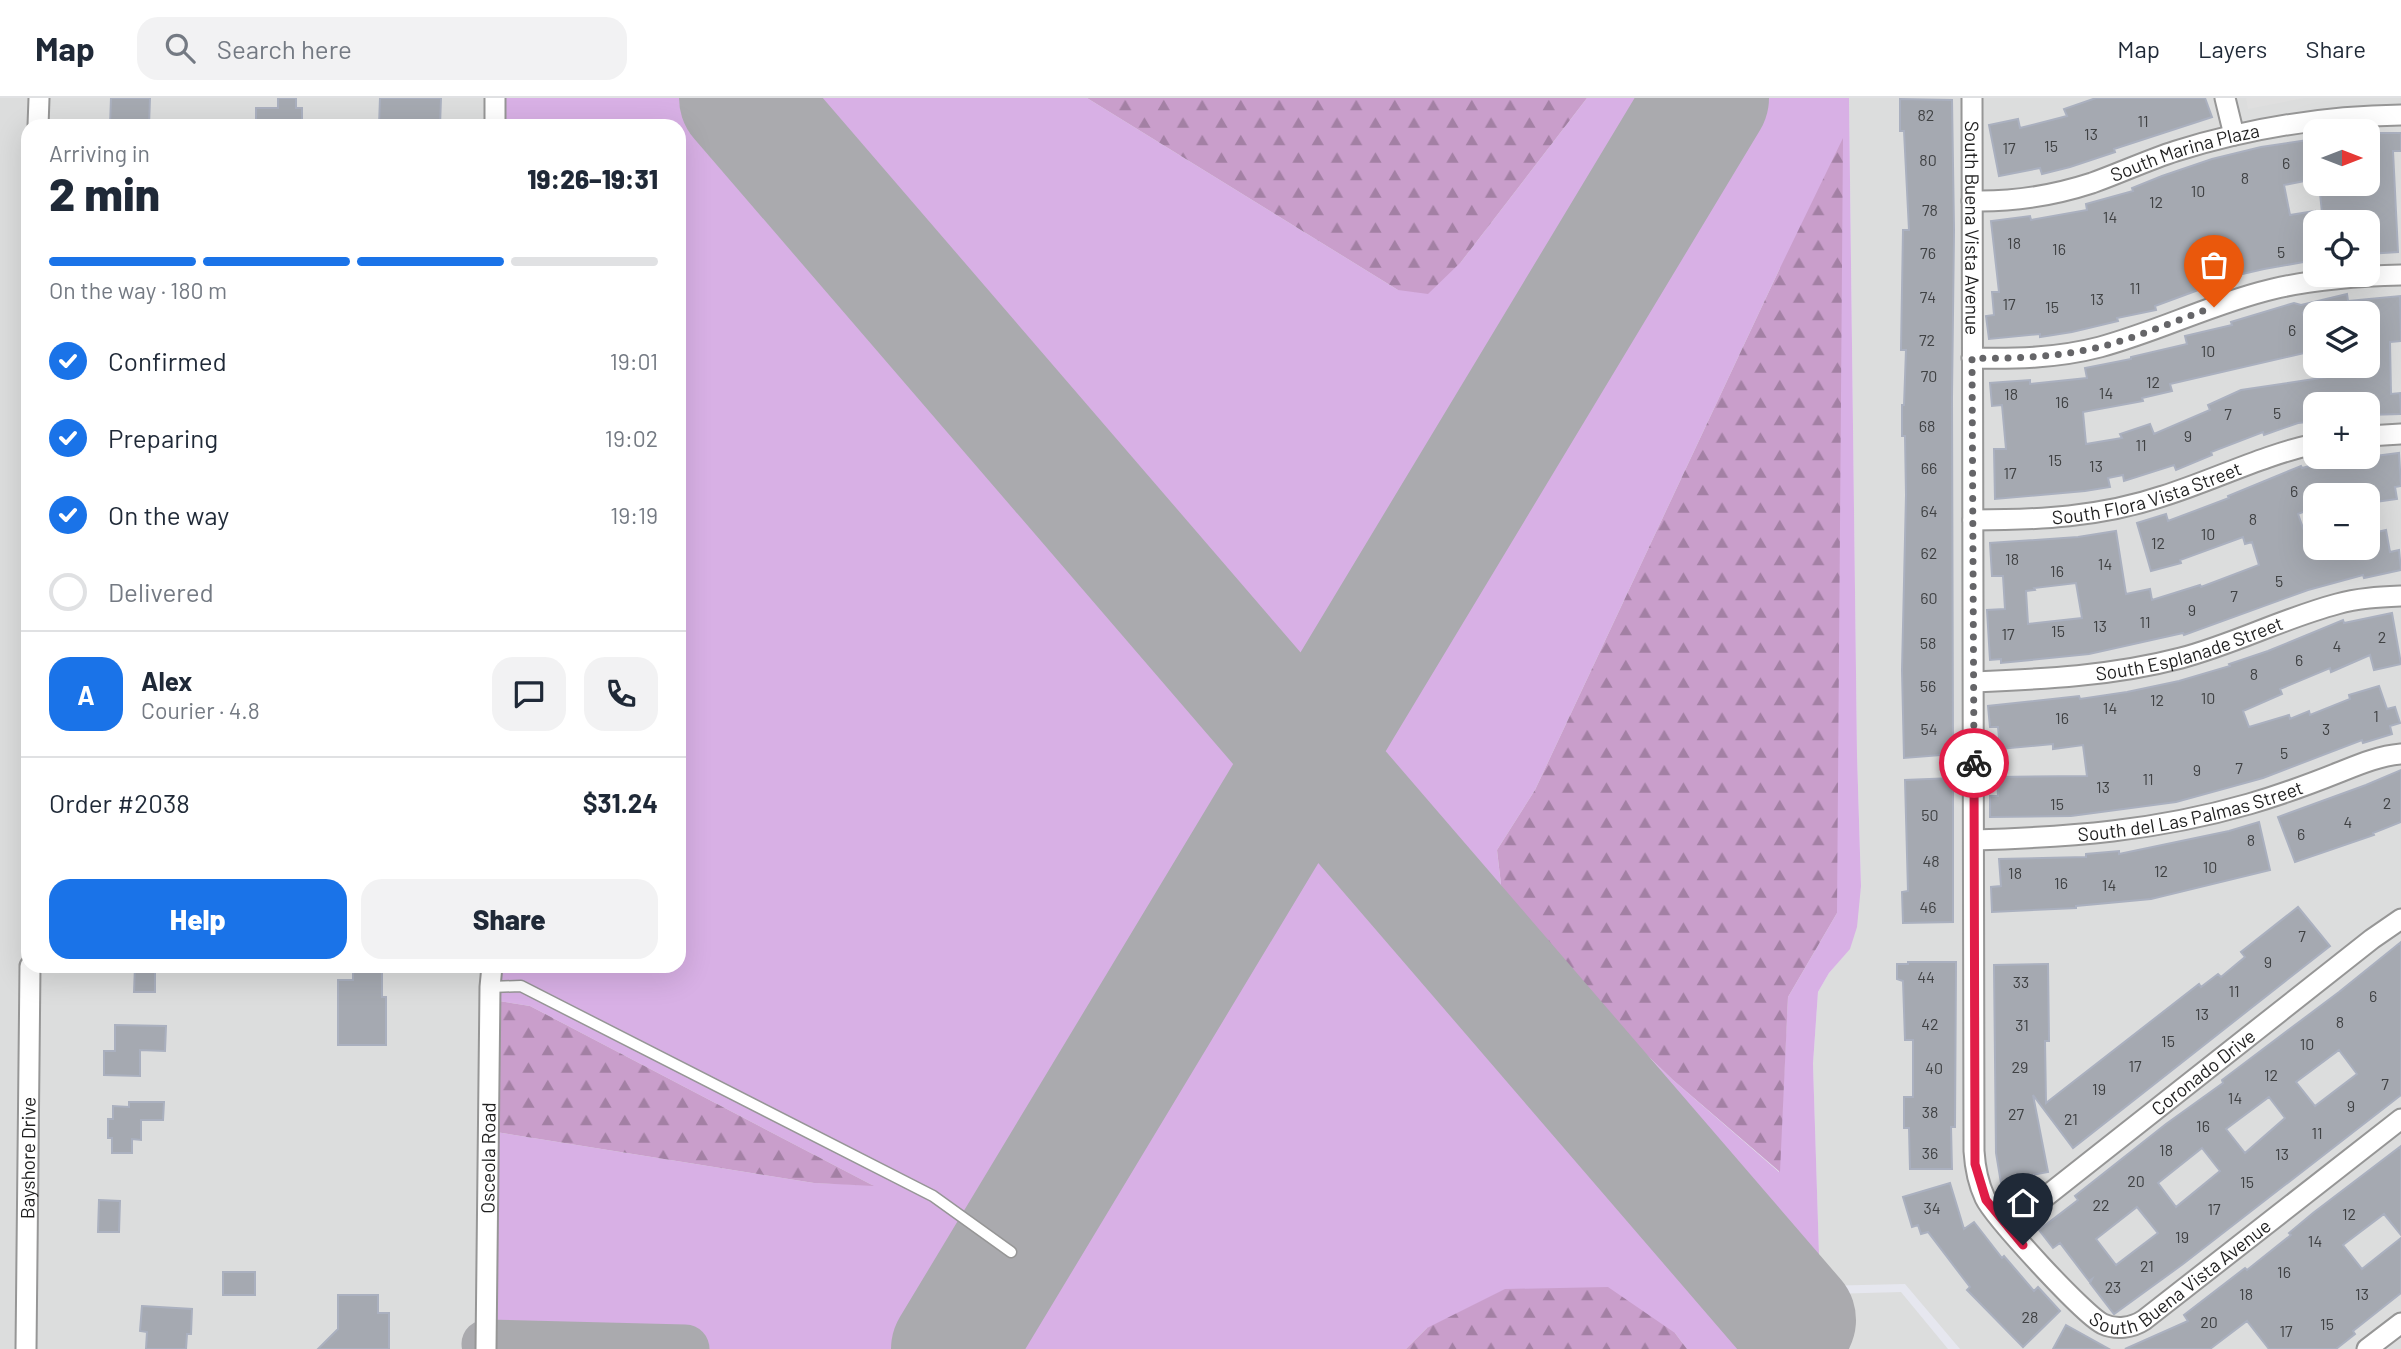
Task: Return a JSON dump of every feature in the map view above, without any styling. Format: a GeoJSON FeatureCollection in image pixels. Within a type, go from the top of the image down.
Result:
{"type":"FeatureCollection","features":[{"type":"Feature","properties":{"kind":"street"},"geometry":{"type":"LineString","coordinates":[[38,119],[39,98]]}},
{"type":"Feature","properties":{"kind":"street"},"geometry":{"type":"LineString","coordinates":[[495,98],[495,119]]}},
{"type":"Feature","properties":{"kind":"street","name":"South Buena Vista Avenue"},"geometry":{"type":"LineString","coordinates":[[1972,98],[1974,1151],[1978,1180],[1986,1200],[2007,1227],[2094,1318],[2109,1326],[2132,1326],[2144,1320],[2401,1119]]}},
{"type":"Feature","properties":{"kind":"street"},"geometry":{"type":"LineString","coordinates":[[2225,98],[2234,135]]}},
{"type":"Feature","properties":{"kind":"street","name":"South Marina Plaza"},"geometry":{"type":"LineString","coordinates":[[1972,201],[2008,201],[2054,194],[2091,183],[2174,151],[2234,135],[2376,106],[2401,114]]}},
{"type":"Feature","properties":{"kind":"street"},"geometry":{"type":"LineString","coordinates":[[1972,358],[2033,358],[2080,351],[2129,338],[2214,307],[2274,289],[2339,278],[2401,275]]}},
{"type":"Feature","properties":{"kind":"street"},"geometry":{"type":"LineString","coordinates":[[2380,435],[2401,434]]}},
{"type":"Feature","properties":{"kind":"street","name":"South Flora Vista Street"},"geometry":{"type":"LineString","coordinates":[[1973,520],[2044,520],[2122,507],[2160,498],[2264,458],[2303,447]]}},
{"type":"Feature","properties":{"kind":"street","name":"South Esplanade Street"},"geometry":{"type":"LineString","coordinates":[[1974,682],[2081,677],[2140,667],[2217,648],[2337,604],[2360,599],[2401,596]]}},
{"type":"Feature","properties":{"kind":"street","name":"South del Las Palmas Street"},"geometry":{"type":"LineString","coordinates":[[1974,840],[2062,838],[2197,817],[2285,793],[2382,757],[2401,754]]}},
{"type":"Feature","properties":{"kind":"street","name":"Coronado Drive"},"geometry":{"type":"LineString","coordinates":[[2007,1227],[2372,939],[2401,919]]}},
{"type":"Feature","properties":{"kind":"street","name":"Bayshore Drive"},"geometry":{"type":"LineString","coordinates":[[26,1349],[30,973]]}},
{"type":"Feature","properties":{"kind":"street","name":"Osceola Road"},"geometry":{"type":"LineString","coordinates":[[486,1349],[491,973]]}},
{"type":"Feature","properties":{"kind":"street"},"geometry":{"type":"LineString","coordinates":[[2367,1349],[2401,1322]]}},
{"type":"Feature","properties":{"kind":"lane"},"geometry":{"type":"LineString","coordinates":[[490,988],[521,986],[533,992],[933,1196],[1011,1252]]}},
{"type":"Feature","properties":{"kind":"shaded area"},"geometry":{"type":"Polygon","coordinates":[[[0,98],[495,98],[494,119],[21,119],[21,973],[490,973],[487,1349],[0,1349],[0,98]]]}},
{"type":"Feature","properties":{"kind":"shaded area"},"geometry":{"type":"Polygon","coordinates":[[[504,98],[1087,98],[1398,290],[1461,262],[1587,98],[1849,98],[1861,886],[1857,927],[1850,949],[1829,973],[1818,992],[1813,1064],[1822,1349],[1687,1349],[1675,1333],[1427,1328],[1406,1349],[496,1349],[496,1132],[814,1183],[872,1185],[530,1006],[499,1001],[500,973],[686,973],[686,119],[503,119],[504,98]],[[1780,268],[1535,790],[1497,850],[1505,920],[1673,1080],[1779,1172],[1788,997],[1837,913],[1780,268]]]}},
{"type":"Feature","properties":{"kind":"shaded area"},"geometry":{"type":"Polygon","coordinates":[[[1849,98],[2401,98],[2401,1349],[1960,1349],[1905,1284],[1820,1286],[1813,1064],[1818,992],[1829,973],[1850,948],[1861,886],[1849,98]]]}},
{"type":"Feature","properties":{"kind":"shaded area"},"geometry":{"type":"Polygon","coordinates":[[[2246,98],[2304,98],[2248,109],[2246,98]]]}},
{"type":"Feature","properties":{"kind":"shaded area"},"geometry":{"type":"Polygon","coordinates":[[[1901,1292],[1948,1349],[1831,1349],[1829,1294],[1901,1292]]]}},
{"type":"Feature","properties":{"kind":"green space"},"geometry":{"type":"Polygon","coordinates":[[[1087,98],[1587,98],[1461,262],[1428,294],[1398,290],[1087,98]]]}},
{"type":"Feature","properties":{"kind":"green space"},"geometry":{"type":"Polygon","coordinates":[[[1843,138],[1837,913],[1788,997],[1780,1172],[1673,1080],[1505,919],[1497,850],[1535,790],[1843,138]]]}},
{"type":"Feature","properties":{"kind":"green space"},"geometry":{"type":"Polygon","coordinates":[[[499,1001],[530,1006],[874,1186],[814,1183],[496,1132],[499,1001]]]}},
{"type":"Feature","properties":{"kind":"green space"},"geometry":{"type":"Polygon","coordinates":[[[1608,1287],[1675,1333],[1687,1349],[1406,1349],[1427,1328],[1505,1289],[1608,1287]]]}},
{"type":"Feature","properties":{"kind":"building"},"geometry":{"type":"Polygon","coordinates":[[[111,98],[150,98],[149,119],[110,119],[111,98]]]}},
{"type":"Feature","properties":{"kind":"building"},"geometry":{"type":"Polygon","coordinates":[[[278,98],[296,98],[296,108],[302,108],[302,119],[256,119],[256,108],[278,108],[278,98]]]}},
{"type":"Feature","properties":{"kind":"building"},"geometry":{"type":"Polygon","coordinates":[[[380,98],[441,98],[440,119],[379,119],[380,98]]]}},
{"type":"Feature","properties":{"kind":"building"},"geometry":{"type":"Polygon","coordinates":[[[2096,98],[2205,98],[2212,117],[2114,149],[2115,152],[2070,167],[2042,174],[2040,168],[1999,176],[1989,125],[2018,119],[2020,128],[2067,116],[2064,109],[2096,98]]]}},
{"type":"Feature","properties":{"kind":"building"},"geometry":{"type":"Polygon","coordinates":[[[1900,99],[1952,100],[1954,230],[1953,754],[1904,758],[1902,670],[1906,495],[1902,405],[1906,350],[1901,350],[1903,230],[1909,230],[1904,131],[1900,131],[1900,99]]]}},
{"type":"Feature","properties":{"kind":"building"},"geometry":{"type":"Polygon","coordinates":[[[2380,133],[2401,133],[2401,151],[2393,151],[2398,252],[2380,253],[2380,210],[2322,210],[2320,196],[2380,196],[2380,133]]]}},
{"type":"Feature","properties":{"kind":"building"},"geometry":{"type":"Polygon","coordinates":[[[2303,141],[2303,181],[2284,185],[2290,215],[2303,213],[2303,262],[2208,282],[2209,286],[2155,306],[2156,310],[2117,318],[2118,321],[2040,337],[2040,334],[1989,339],[1986,316],[1994,315],[1992,292],[1999,292],[1991,221],[2030,216],[2031,220],[2087,210],[2086,204],[2133,191],[2132,188],[2162,176],[2212,159],[2261,147],[2303,141]]]}},
{"type":"Feature","properties":{"kind":"building"},"geometry":{"type":"Polygon","coordinates":[[[2347,294],[2348,301],[2318,301],[2347,294]]]}},
{"type":"Feature","properties":{"kind":"building"},"geometry":{"type":"Polygon","coordinates":[[[2400,296],[2401,341],[2390,342],[2391,394],[2400,393],[2401,414],[2380,415],[2380,392],[2303,392],[2303,422],[2264,435],[2263,432],[2211,452],[2212,455],[2176,470],[2174,465],[2124,481],[2123,475],[2108,478],[2110,487],[1995,499],[1994,449],[2006,449],[2002,405],[1992,406],[1990,383],[2030,380],[2030,384],[2087,378],[2085,368],[2187,344],[2185,336],[2232,325],[2231,322],[2294,303],[2303,305],[2303,353],[2170,384],[2172,391],[2142,398],[2143,401],[2083,412],[2086,444],[2122,438],[2120,434],[2150,424],[2154,434],[2210,410],[2208,405],[2241,390],[2320,378],[2380,378],[2380,301],[2348,301],[2400,296]]]}},
{"type":"Feature","properties":{"kind":"building"},"geometry":{"type":"Polygon","coordinates":[[[2399,453],[2401,486],[2395,487],[2397,499],[2380,501],[2380,483],[2303,483],[2303,512],[2298,514],[2303,528],[2303,560],[2380,560],[2380,531],[2386,530],[2390,552],[2399,550],[2401,570],[2364,578],[2363,575],[2308,590],[2184,635],[2183,633],[2089,654],[2001,663],[2001,659],[1990,660],[1987,610],[2005,609],[2003,576],[1992,576],[1990,543],[2078,537],[2116,531],[2126,594],[2150,589],[2152,600],[2200,585],[2201,587],[2259,565],[2252,542],[2245,544],[2243,537],[2180,560],[2181,563],[2151,571],[2137,523],[2166,514],[2168,521],[2301,466],[2380,469],[2380,455],[2399,453]],[[2076,583],[2026,591],[2028,624],[2082,618],[2076,583]]]}},
{"type":"Feature","properties":{"kind":"building"},"geometry":{"type":"Polygon","coordinates":[[[2392,613],[2401,664],[2374,670],[2370,655],[2331,672],[2330,668],[2280,689],[2282,694],[2243,711],[2249,727],[2289,715],[2290,719],[2309,711],[2310,715],[2350,699],[2349,695],[2379,686],[2387,709],[2395,707],[2400,723],[2390,726],[2392,734],[2363,743],[2362,740],[2263,778],[2176,802],[2071,816],[1990,817],[1990,796],[1998,796],[1997,777],[2087,776],[2083,745],[2053,749],[2053,744],[2000,749],[1998,727],[1990,727],[1988,706],[2079,696],[2080,699],[2179,681],[2230,666],[2229,664],[2343,620],[2344,623],[2392,613]]]}},
{"type":"Feature","properties":{"kind":"building"},"geometry":{"type":"Polygon","coordinates":[[[2401,770],[2401,822],[2373,833],[2374,835],[2295,862],[2278,817],[2401,770]]]}},
{"type":"Feature","properties":{"kind":"building"},"geometry":{"type":"Polygon","coordinates":[[[1953,778],[1953,922],[1903,923],[1902,892],[1908,891],[1905,780],[1953,778]]]}},
{"type":"Feature","properties":{"kind":"building"},"geometry":{"type":"Polygon","coordinates":[[[2259,822],[2270,870],[2151,899],[2076,908],[1992,912],[1991,887],[2001,886],[1999,859],[2086,857],[2086,854],[2119,851],[2119,854],[2259,822]]]}},
{"type":"Feature","properties":{"kind":"building"},"geometry":{"type":"Polygon","coordinates":[[[2298,907],[2330,946],[2073,1148],[2033,1095],[2048,1172],[2022,1177],[2023,1185],[2002,1189],[1996,1153],[1994,965],[2048,964],[2049,1041],[2045,1041],[2046,1103],[2199,984],[2201,987],[2218,974],[2221,977],[2245,957],[2241,952],[2298,907]]]}},
{"type":"Feature","properties":{"kind":"building"},"geometry":{"type":"Polygon","coordinates":[[[2401,942],[2401,1095],[2183,1264],[2114,1314],[2090,1283],[2092,1279],[2089,1281],[2060,1243],[2053,1248],[2039,1230],[2078,1200],[2075,1196],[2401,942]],[[2339,1050],[2296,1082],[2315,1106],[2357,1074],[2339,1050]],[[2269,1097],[2226,1129],[2245,1153],[2285,1118],[2269,1097]],[[2202,1148],[2158,1183],[2176,1207],[2220,1171],[2202,1148]],[[2137,1207],[2096,1239],[2116,1265],[2158,1233],[2137,1207]]]}},
{"type":"Feature","properties":{"kind":"building"},"geometry":{"type":"Polygon","coordinates":[[[1956,962],[1955,1127],[1951,1127],[1952,1169],[1910,1169],[1909,1128],[1904,1128],[1904,1097],[1913,1097],[1913,1040],[1905,1040],[1903,981],[1897,979],[1897,964],[1956,962]]]}},
{"type":"Feature","properties":{"kind":"building"},"geometry":{"type":"Polygon","coordinates":[[[135,973],[155,973],[155,992],[134,992],[135,973]]]}},
{"type":"Feature","properties":{"kind":"building"},"geometry":{"type":"Polygon","coordinates":[[[353,973],[382,973],[382,997],[386,997],[386,1045],[338,1045],[338,980],[353,980],[353,973]]]}},
{"type":"Feature","properties":{"kind":"building"},"geometry":{"type":"Polygon","coordinates":[[[115,1025],[166,1026],[165,1051],[140,1050],[140,1076],[104,1075],[104,1051],[115,1051],[115,1025]]]}},
{"type":"Feature","properties":{"kind":"building"},"geometry":{"type":"Polygon","coordinates":[[[129,1102],[164,1102],[163,1120],[141,1120],[141,1140],[132,1139],[132,1153],[112,1153],[112,1138],[108,1138],[108,1119],[113,1119],[113,1106],[129,1107],[129,1102]]]}},
{"type":"Feature","properties":{"kind":"building"},"geometry":{"type":"Polygon","coordinates":[[[2401,1146],[2401,1235],[2384,1214],[2343,1245],[2362,1269],[2401,1238],[2401,1293],[2353,1331],[2355,1334],[2336,1349],[2269,1349],[2247,1321],[2210,1349],[2125,1349],[2188,1321],[2184,1315],[2245,1268],[2247,1270],[2291,1235],[2289,1233],[2313,1213],[2401,1146]]]}},
{"type":"Feature","properties":{"kind":"building"},"geometry":{"type":"Polygon","coordinates":[[[1950,1183],[1964,1229],[1974,1222],[2002,1258],[2004,1256],[2034,1291],[2038,1287],[2060,1311],[2023,1347],[1967,1290],[1970,1287],[1928,1232],[1921,1234],[1918,1225],[1912,1227],[1903,1197],[1950,1183]]]}},
{"type":"Feature","properties":{"kind":"building"},"geometry":{"type":"Polygon","coordinates":[[[99,1200],[120,1201],[119,1232],[98,1232],[99,1200]]]}},
{"type":"Feature","properties":{"kind":"building"},"geometry":{"type":"Polygon","coordinates":[[[223,1272],[255,1272],[255,1295],[223,1295],[223,1272]]]}},
{"type":"Feature","properties":{"kind":"building"},"geometry":{"type":"Polygon","coordinates":[[[338,1295],[378,1295],[378,1313],[389,1313],[389,1349],[318,1349],[338,1329],[338,1295]]]}},
{"type":"Feature","properties":{"kind":"building"},"geometry":{"type":"Polygon","coordinates":[[[142,1306],[192,1309],[191,1334],[187,1334],[186,1349],[146,1349],[147,1332],[140,1331],[142,1306]]]}},
{"type":"Feature","properties":{"kind":"building"},"geometry":{"type":"Polygon","coordinates":[[[2066,1325],[2109,1349],[2053,1349],[2066,1325]]]}},
{"type":"Feature","properties":{"kind":"taxiway"},"geometry":{"type":"LineString","coordinates":[[486,1344],[685,1349]]}},
{"type":"Feature","properties":{"kind":"runway"},"geometry":{"type":"LineString","coordinates":[[741,98],[1794,1320]]}},
{"type":"Feature","properties":{"kind":"runway"},"geometry":{"type":"LineString","coordinates":[[953,1349],[1707,98]]}},
{"type":"Feature","properties":{"kind":"way so far"},"geometry":{"type":"LineString","coordinates":[[1974,763],[1972,358],[2033,358],[2080,351],[2129,338],[2214,307]]}},
{"type":"Feature","properties":{"kind":"route"},"geometry":{"type":"LineString","coordinates":[[1974,763],[1975,1164],[1986,1200],[2023,1245]]}}]}
